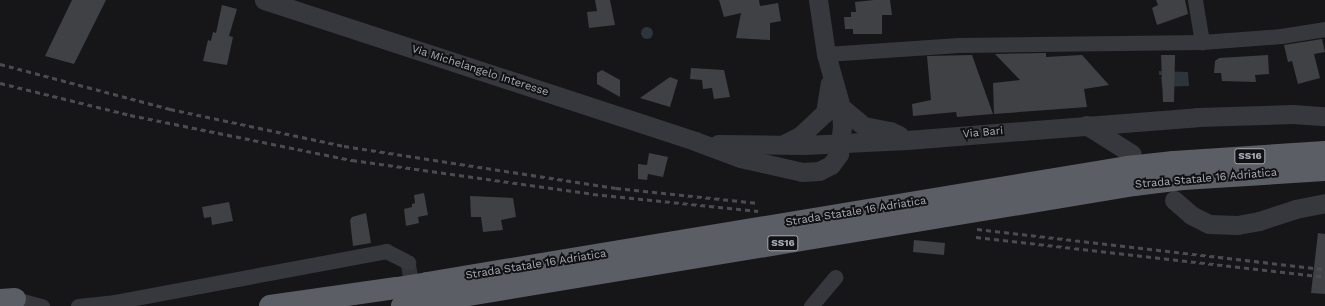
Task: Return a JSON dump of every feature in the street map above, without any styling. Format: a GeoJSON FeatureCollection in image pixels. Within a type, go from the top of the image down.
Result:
{"type":"FeatureCollection","features":[{"type":"Feature","properties":{"kind":"highway","name":"Strada Statale 16 Adriatica"},"geometry":{"type":"LineString","coordinates":[[1179,170],[1325,152]]}},
{"type":"Feature","properties":{"kind":"highway","name":"Strada Statale 16 Adriatica"},"geometry":{"type":"LineString","coordinates":[[270,306],[399,297],[1131,169],[1325,170]]}},
{"type":"Feature","properties":{"kind":"street","name":"Via Michelangelo Interesse"},"geometry":{"type":"LineString","coordinates":[[264,0],[695,141],[740,158],[802,172],[820,170],[831,165],[839,154],[839,143],[780,146],[695,141]]}},
{"type":"Feature","properties":{"kind":"street"},"geometry":{"type":"LineString","coordinates":[[818,0],[830,77],[833,110],[842,127],[839,143]]}},
{"type":"Feature","properties":{"kind":"street"},"geometry":{"type":"LineString","coordinates":[[1195,0],[1202,42]]}},
{"type":"Feature","properties":{"kind":"street"},"geometry":{"type":"LineString","coordinates":[[826,54],[960,46],[1202,42],[1281,36],[1325,29]]}},
{"type":"Feature","properties":{"kind":"street"},"geometry":{"type":"LineString","coordinates":[[833,110],[864,126],[890,131],[907,140]]}},
{"type":"Feature","properties":{"kind":"street"},"geometry":{"type":"LineString","coordinates":[[780,146],[800,136],[833,110]]}},
{"type":"Feature","properties":{"kind":"street","name":"Via Bari"},"geometry":{"type":"LineString","coordinates":[[839,143],[907,140],[1197,117],[1325,116]]}},
{"type":"Feature","properties":{"kind":"street"},"geometry":{"type":"LineString","coordinates":[[1126,122],[1131,169]]}},
{"type":"Feature","properties":{"kind":"street"},"geometry":{"type":"LineString","coordinates":[[1086,125],[1131,169]]}},
{"type":"Feature","properties":{"kind":"street"},"geometry":{"type":"LineString","coordinates":[[1174,200],[1191,215],[1209,224],[1259,221],[1295,209],[1325,203]]}},
{"type":"Feature","properties":{"kind":"street"},"geometry":{"type":"LineString","coordinates":[[78,306],[114,302],[386,251],[408,262]]}},
{"type":"Feature","properties":{"kind":"street"},"geometry":{"type":"LineString","coordinates":[[811,306],[835,277]]}},
{"type":"Feature","properties":{"kind":"street"},"geometry":{"type":"LineString","coordinates":[[7,302],[42,306]]}},
{"type":"Feature","properties":{"kind":"shaded area"},"geometry":{"type":"Polygon","coordinates":[[[645,27],[649,27],[653,33],[649,39],[645,39],[641,35],[641,31],[645,27]]]}},
{"type":"Feature","properties":{"kind":"shaded area"},"geometry":{"type":"Polygon","coordinates":[[[1159,71],[1188,72],[1189,86],[1162,87],[1161,77],[1164,75],[1159,75],[1159,71]]]}},
{"type":"Feature","properties":{"kind":"building"},"geometry":{"type":"Polygon","coordinates":[[[72,0],[106,0],[74,64],[45,56],[72,0]]]}},
{"type":"Feature","properties":{"kind":"building"},"geometry":{"type":"Polygon","coordinates":[[[595,0],[610,0],[615,25],[589,28],[587,12],[597,11],[595,0]]]}},
{"type":"Feature","properties":{"kind":"building"},"geometry":{"type":"Polygon","coordinates":[[[719,0],[759,0],[760,6],[778,3],[781,21],[770,23],[770,40],[736,38],[741,13],[724,17],[719,0]]]}},
{"type":"Feature","properties":{"kind":"building"},"geometry":{"type":"Polygon","coordinates":[[[890,0],[892,15],[882,15],[882,34],[853,34],[853,29],[845,29],[844,17],[851,17],[851,12],[856,12],[855,2],[890,0]]]}},
{"type":"Feature","properties":{"kind":"building"},"geometry":{"type":"Polygon","coordinates":[[[1156,0],[1185,0],[1188,14],[1157,25],[1152,8],[1158,5],[1156,0]]]}},
{"type":"Feature","properties":{"kind":"building"},"geometry":{"type":"Polygon","coordinates":[[[222,5],[237,9],[229,36],[233,37],[227,65],[203,61],[208,40],[211,41],[213,32],[216,33],[222,5]]]}},
{"type":"Feature","properties":{"kind":"building"},"geometry":{"type":"Polygon","coordinates":[[[1322,39],[1325,52],[1314,54],[1320,78],[1298,84],[1292,61],[1288,62],[1284,45],[1322,39]]]}},
{"type":"Feature","properties":{"kind":"building"},"geometry":{"type":"Polygon","coordinates":[[[1046,53],[1046,57],[1082,55],[1109,85],[1084,89],[1087,107],[994,114],[993,83],[1020,80],[995,54],[1046,53]]]}},
{"type":"Feature","properties":{"kind":"building"},"geometry":{"type":"Polygon","coordinates":[[[972,55],[993,114],[957,117],[956,112],[913,116],[912,104],[931,100],[927,56],[972,55]]]}},
{"type":"Feature","properties":{"kind":"building"},"geometry":{"type":"Polygon","coordinates":[[[1161,55],[1175,55],[1174,102],[1163,102],[1161,55]]]}},
{"type":"Feature","properties":{"kind":"building"},"geometry":{"type":"Polygon","coordinates":[[[1268,55],[1269,74],[1255,75],[1256,82],[1222,81],[1221,73],[1214,73],[1215,61],[1219,58],[1268,55]]]}},
{"type":"Feature","properties":{"kind":"building"},"geometry":{"type":"Polygon","coordinates":[[[691,68],[724,70],[730,97],[714,99],[712,88],[703,89],[702,80],[690,79],[691,68]]]}},
{"type":"Feature","properties":{"kind":"building"},"geometry":{"type":"Polygon","coordinates":[[[602,70],[620,80],[620,97],[597,84],[597,73],[602,70]]]}},
{"type":"Feature","properties":{"kind":"building"},"geometry":{"type":"Polygon","coordinates":[[[670,77],[678,80],[670,107],[640,98],[670,77]]]}},
{"type":"Feature","properties":{"kind":"building"},"geometry":{"type":"Polygon","coordinates":[[[649,153],[668,157],[663,177],[648,174],[647,180],[638,179],[638,164],[647,165],[649,153]]]}},
{"type":"Feature","properties":{"kind":"building"},"geometry":{"type":"Polygon","coordinates":[[[424,193],[428,215],[418,217],[419,223],[406,226],[404,209],[412,207],[412,204],[415,203],[414,195],[424,193]]]}},
{"type":"Feature","properties":{"kind":"building"},"geometry":{"type":"Polygon","coordinates":[[[470,196],[513,198],[516,217],[501,220],[503,230],[483,232],[481,217],[471,217],[470,196]]]}},
{"type":"Feature","properties":{"kind":"building"},"geometry":{"type":"Polygon","coordinates":[[[229,202],[233,221],[212,225],[211,217],[204,218],[202,207],[229,202]]]}},
{"type":"Feature","properties":{"kind":"building"},"geometry":{"type":"Polygon","coordinates":[[[366,213],[371,243],[353,246],[350,220],[352,217],[366,213]]]}},
{"type":"Feature","properties":{"kind":"building"},"geometry":{"type":"Polygon","coordinates":[[[1318,233],[1325,234],[1325,294],[1311,293],[1318,233]]]}},
{"type":"Feature","properties":{"kind":"building"},"geometry":{"type":"Polygon","coordinates":[[[914,240],[945,243],[944,255],[913,252],[914,240]]]}},
{"type":"Feature","properties":{"kind":"tunnel"},"geometry":{"type":"LineString","coordinates":[[408,262],[414,295]]}},
{"type":"Feature","properties":{"kind":"railway"},"geometry":{"type":"LineString","coordinates":[[0,64],[170,109],[344,146],[616,188],[758,203]]}},
{"type":"Feature","properties":{"kind":"railway"},"geometry":{"type":"LineString","coordinates":[[0,83],[130,115],[352,160],[593,194],[758,211]]}},
{"type":"Feature","properties":{"kind":"railway"},"geometry":{"type":"LineString","coordinates":[[977,229],[1325,269]]}},
{"type":"Feature","properties":{"kind":"railway"},"geometry":{"type":"LineString","coordinates":[[976,237],[1325,277]]}}]}
